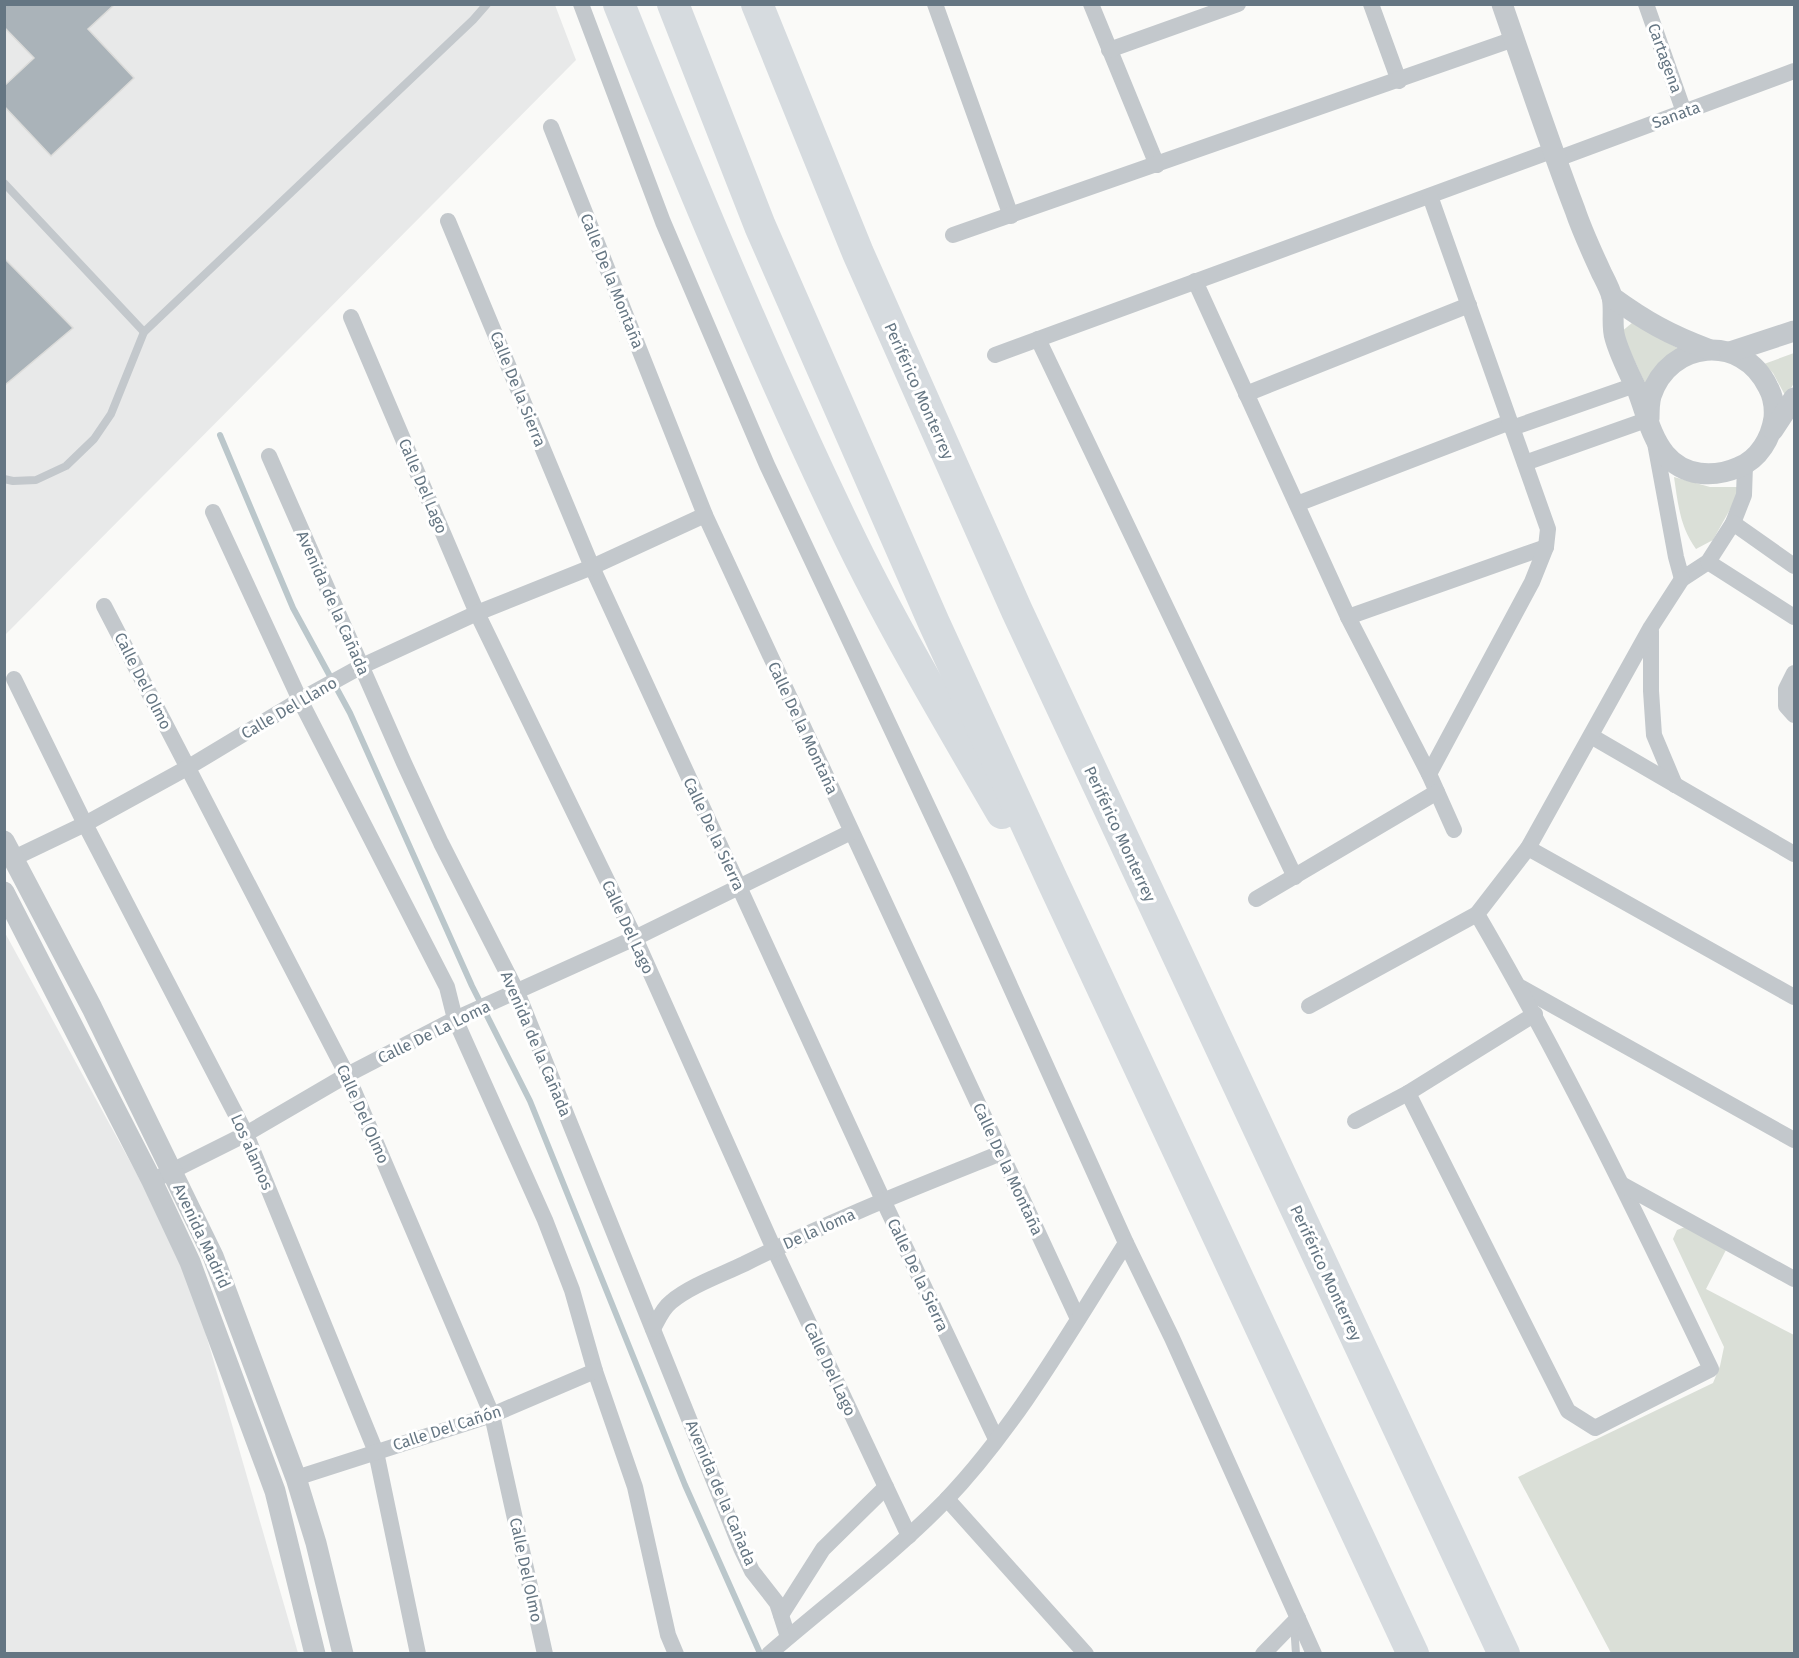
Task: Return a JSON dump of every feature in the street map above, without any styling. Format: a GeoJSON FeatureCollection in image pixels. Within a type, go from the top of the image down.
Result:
{"type":"FeatureCollection","features":[{"type":"Feature","properties":{"kind":"highway"},"geometry":{"type":"LineString","coordinates":[[619,4],[729,272],[845,529],[920,669],[1020,845],[1037,867],[1053,882]]}},
{"type":"Feature","properties":{"kind":"highway"},"geometry":{"type":"LineString","coordinates":[[673,4],[770,247],[934,623],[1413,1653]]}},
{"type":"Feature","properties":{"kind":"highway","name":"Periférico Monterrey"},"geometry":{"type":"LineString","coordinates":[[757,4],[858,253],[1017,611],[1503,1653]]}},
{"type":"Feature","properties":{"kind":"street"},"geometry":{"type":"LineString","coordinates":[[581,4],[663,222],[767,465],[960,875],[1126,1243],[1172,1338],[1296,1621],[1314,1653]]}},
{"type":"Feature","properties":{"kind":"street"},"geometry":{"type":"LineString","coordinates":[[935,4],[1011,216]]}},
{"type":"Feature","properties":{"kind":"street"},"geometry":{"type":"LineString","coordinates":[[1091,4],[1157,165]]}},
{"type":"Feature","properties":{"kind":"street"},"geometry":{"type":"LineString","coordinates":[[1109,50],[1238,4]]}},
{"type":"Feature","properties":{"kind":"street"},"geometry":{"type":"LineString","coordinates":[[1371,4],[1400,81]]}},
{"type":"Feature","properties":{"kind":"street"},"geometry":{"type":"LineString","coordinates":[[1502,4],[1575,212],[1612,297],[1614,337],[1652,429],[1666,456],[1683,468],[1703,474],[1723,474],[1745,465],[1759,453],[1794,398]]}},
{"type":"Feature","properties":{"kind":"street","name":"Cartagena"},"geometry":{"type":"LineString","coordinates":[[1646,4],[1684,112]]}},
{"type":"Feature","properties":{"kind":"street"},"geometry":{"type":"LineString","coordinates":[[953,235],[1400,81],[1514,39]]}},
{"type":"Feature","properties":{"kind":"street","name":"Sanata"},"geometry":{"type":"LineString","coordinates":[[995,355],[1430,196],[1684,112],[1794,71]]}},
{"type":"Feature","properties":{"kind":"street","name":"Calle De la Montaña"},"geometry":{"type":"LineString","coordinates":[[551,127],[705,516],[1078,1319]]}},
{"type":"Feature","properties":{"kind":"street"},"geometry":{"type":"LineString","coordinates":[[1429,774],[1532,582],[1546,547],[1548,529],[1430,196]]}},
{"type":"Feature","properties":{"kind":"street","name":"Calle De la Sierra"},"geometry":{"type":"LineString","coordinates":[[448,221],[592,567],[738,888],[996,1439]]}},
{"type":"Feature","properties":{"kind":"street"},"geometry":{"type":"LineString","coordinates":[[1195,281],[1348,617],[1429,774],[1454,830]]}},
{"type":"Feature","properties":{"kind":"street"},"geometry":{"type":"LineString","coordinates":[[1612,297],[1642,319],[1668,333],[1749,362],[1763,377],[1772,396],[1774,416],[1770,436]]}},
{"type":"Feature","properties":{"kind":"street"},"geometry":{"type":"LineString","coordinates":[[1245,394],[1469,305]]}},
{"type":"Feature","properties":{"kind":"street","name":"Calle Del Lago"},"geometry":{"type":"LineString","coordinates":[[351,316],[477,613],[634,938],[774,1249],[909,1536]]}},
{"type":"Feature","properties":{"kind":"street"},"geometry":{"type":"LineString","coordinates":[[1683,579],[1676,557],[1652,429],[1650,398],[1658,379],[1672,364],[1689,353],[1720,351],[1769,341],[1794,331]]}},
{"type":"Feature","properties":{"kind":"street"},"geometry":{"type":"LineString","coordinates":[[1038,339],[1295,877]]}},
{"type":"Feature","properties":{"kind":"street"},"geometry":{"type":"LineString","coordinates":[[1297,504],[1511,425],[1635,385]]}},
{"type":"Feature","properties":{"kind":"street"},"geometry":{"type":"LineString","coordinates":[[1525,463],[1652,429]]}},
{"type":"Feature","properties":{"kind":"street","name":"Avenida de la Cañada"},"geometry":{"type":"LineString","coordinates":[[269,456],[356,669],[441,843],[511,995],[653,1329],[741,1548],[752,1570],[777,1603],[788,1637]]}},
{"type":"Feature","properties":{"kind":"street"},"geometry":{"type":"LineString","coordinates":[[1309,1006],[1477,914],[1528,848],[1651,627],[1683,579],[1708,562],[1733,523],[1744,495],[1745,465]]}},
{"type":"Feature","properties":{"kind":"street"},"geometry":{"type":"LineString","coordinates":[[213,512],[300,700],[461,1016],[556,1248],[572,1290],[595,1371],[635,1487],[668,1635],[676,1653]]}},
{"type":"Feature","properties":{"kind":"street","name":"Calle Del Llano"},"geometry":{"type":"LineString","coordinates":[[9,850],[85,824],[187,768],[356,669],[477,613],[592,567],[705,516]]}},
{"type":"Feature","properties":{"kind":"street"},"geometry":{"type":"LineString","coordinates":[[1733,523],[1794,566]]}},
{"type":"Feature","properties":{"kind":"street"},"geometry":{"type":"LineString","coordinates":[[1348,617],[1546,547]]}},
{"type":"Feature","properties":{"kind":"street"},"geometry":{"type":"LineString","coordinates":[[1708,562],[1794,617]]}},
{"type":"Feature","properties":{"kind":"street","name":"Calle Del Olmo"},"geometry":{"type":"LineString","coordinates":[[104,606],[347,1075],[492,1415],[544,1653]]}},
{"type":"Feature","properties":{"kind":"street"},"geometry":{"type":"LineString","coordinates":[[1651,627],[1654,735],[1675,785]]}},
{"type":"Feature","properties":{"kind":"street"},"geometry":{"type":"LineString","coordinates":[[1794,673],[1786,689],[1785,700],[1786,706],[1794,715]]}},
{"type":"Feature","properties":{"kind":"street","name":"Los alamos"},"geometry":{"type":"LineString","coordinates":[[14,679],[85,824],[246,1134],[376,1452],[418,1653]]}},
{"type":"Feature","properties":{"kind":"street"},"geometry":{"type":"LineString","coordinates":[[1591,736],[1794,854]]}},
{"type":"Feature","properties":{"kind":"street"},"geometry":{"type":"LineString","coordinates":[[1256,898],[1437,792]]}},
{"type":"Feature","properties":{"kind":"street","name":"Calle De La Loma"},"geometry":{"type":"LineString","coordinates":[[152,1181],[246,1134],[347,1075],[461,1016],[634,938],[851,832]]}},
{"type":"Feature","properties":{"kind":"street"},"geometry":{"type":"LineString","coordinates":[[1528,848],[1794,997]]}},
{"type":"Feature","properties":{"kind":"street","name":"Avenida Madrid"},"geometry":{"type":"LineString","coordinates":[[9,850],[92,1008],[213,1256],[296,1478],[316,1543],[343,1653]]}},
{"type":"Feature","properties":{"kind":"street","name":"Avenida Madrid"},"geometry":{"type":"LineString","coordinates":[[4,892],[152,1181],[190,1262],[275,1491],[315,1653]]}},
{"type":"Feature","properties":{"kind":"street"},"geometry":{"type":"LineString","coordinates":[[1408,1093],[1568,1411],[1595,1428],[1711,1369],[1623,1185],[1535,1014],[1477,914]]}},
{"type":"Feature","properties":{"kind":"street"},"geometry":{"type":"LineString","coordinates":[[1520,987],[1794,1140]]}},
{"type":"Feature","properties":{"kind":"street"},"geometry":{"type":"LineString","coordinates":[[1355,1121],[1408,1093],[1535,1014]]}},
{"type":"Feature","properties":{"kind":"street","name":"De la loma"},"geometry":{"type":"LineString","coordinates":[[653,1329],[662,1311],[670,1303],[774,1249],[883,1200],[1001,1154]]}},
{"type":"Feature","properties":{"kind":"street"},"geometry":{"type":"LineString","coordinates":[[1623,1185],[1794,1279]]}},
{"type":"Feature","properties":{"kind":"street"},"geometry":{"type":"LineString","coordinates":[[769,1653],[909,1536],[946,1499],[1021,1406],[1126,1243]]}},
{"type":"Feature","properties":{"kind":"street","name":"Calle Del Cañón"},"geometry":{"type":"LineString","coordinates":[[296,1478],[492,1415],[595,1371]]}},
{"type":"Feature","properties":{"kind":"street"},"geometry":{"type":"LineString","coordinates":[[781,1615],[823,1549],[886,1487]]}},
{"type":"Feature","properties":{"kind":"street"},"geometry":{"type":"LineString","coordinates":[[946,1499],[1086,1653]]}},
{"type":"Feature","properties":{"kind":"street"},"geometry":{"type":"LineString","coordinates":[[1263,1653],[1296,1621]]}},
{"type":"Feature","properties":{"kind":"lane"},"geometry":{"type":"LineString","coordinates":[[4,479],[13,482],[36,480],[66,466],[94,439],[111,414],[144,332],[473,20],[487,4]]}},
{"type":"Feature","properties":{"kind":"lane"},"geometry":{"type":"LineString","coordinates":[[4,183],[144,332]]}},
{"type":"Feature","properties":{"kind":"lane"},"geometry":{"type":"LineString","coordinates":[[1296,1621],[1296,1653]]}},
{"type":"Feature","properties":{"kind":"shaded area"},"geometry":{"type":"Polygon","coordinates":[[[5,5],[555,5],[576,60],[5,635],[5,5]]]}},
{"type":"Feature","properties":{"kind":"shaded area"},"geometry":{"type":"Polygon","coordinates":[[[1632,323],[1683,351],[1647,387],[1621,332],[1632,323]]]}},
{"type":"Feature","properties":{"kind":"shaded area"},"geometry":{"type":"Polygon","coordinates":[[[1794,353],[1794,383],[1786,397],[1773,373],[1764,364],[1794,353]]]}},
{"type":"Feature","properties":{"kind":"shaded area"},"geometry":{"type":"Polygon","coordinates":[[[1674,477],[1710,487],[1739,487],[1733,504],[1713,540],[1696,549],[1683,524],[1674,477]]]}},
{"type":"Feature","properties":{"kind":"shaded area"},"geometry":{"type":"Polygon","coordinates":[[[4,931],[185,1262],[298,1653],[5,1653],[4,931]]]}},
{"type":"Feature","properties":{"kind":"shaded area"},"geometry":{"type":"Polygon","coordinates":[[[1685,1227],[1726,1250],[1706,1289],[1794,1335],[1794,1653],[1611,1653],[1518,1477],[1713,1383],[1724,1347],[1673,1239],[1677,1230],[1685,1227]]]}},
{"type":"Feature","properties":{"kind":"building"},"geometry":{"type":"Polygon","coordinates":[[[4,4],[115,4],[88,29],[134,78],[51,156],[4,106],[4,86],[34,58],[4,27],[4,4]]]}},
{"type":"Feature","properties":{"kind":"building"},"geometry":{"type":"Polygon","coordinates":[[[4,258],[73,328],[5,385],[4,385],[4,258]]]}},
{"type":"Feature","properties":{"kind":"waterway"},"geometry":{"type":"LineString","coordinates":[[220,435],[293,608],[350,713],[472,986],[530,1101],[685,1485],[759,1651]]}}]}
